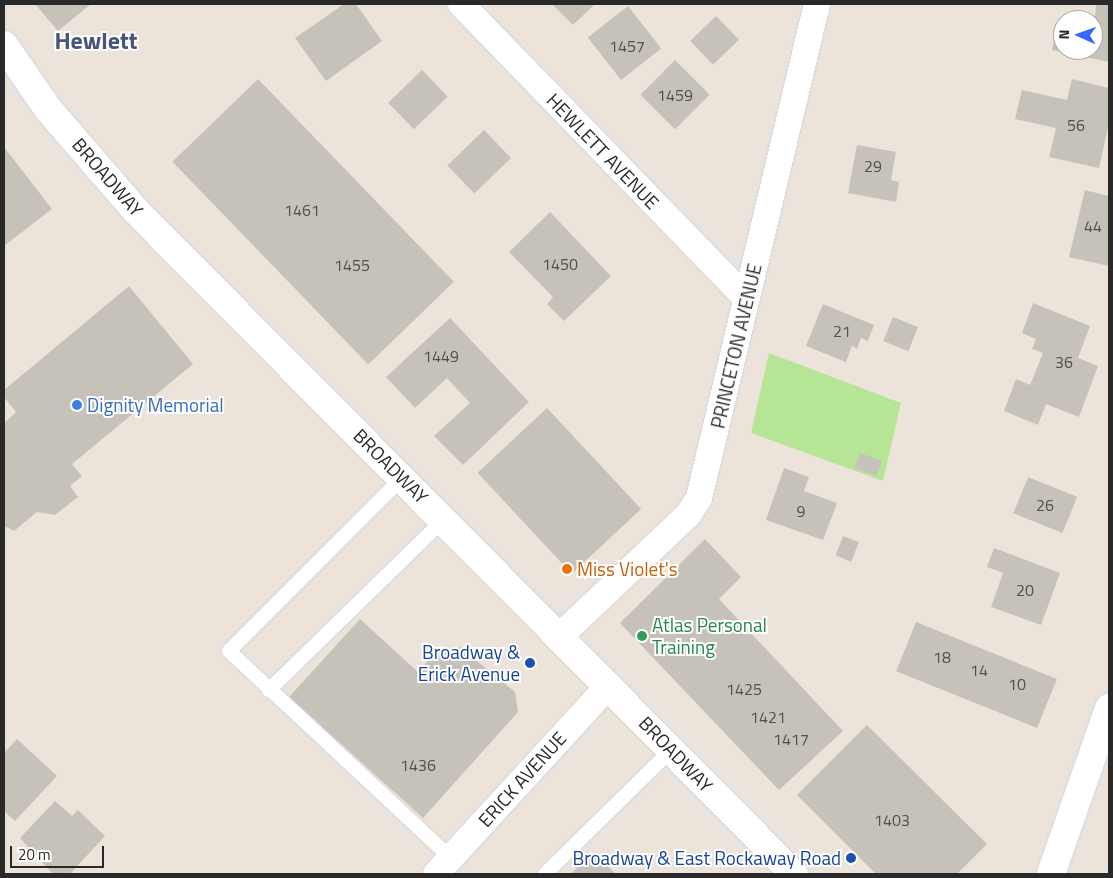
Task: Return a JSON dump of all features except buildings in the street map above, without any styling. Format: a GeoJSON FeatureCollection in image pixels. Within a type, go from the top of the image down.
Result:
{"type":"FeatureCollection","features":[{"type":"Feature","properties":{"kind":"main road","name":"BROADWAY"},"geometry":{"type":"LineString","coordinates":[[6,53],[48,109],[136,211],[561,635],[794,874]]}},
{"type":"Feature","properties":{"kind":"main road"},"geometry":{"type":"LineString","coordinates":[[1051,874],[1109,708]]}},
{"type":"Feature","properties":{"kind":"street","name":"HEWLETT AVENUE"},"geometry":{"type":"LineString","coordinates":[[461,4],[746,298]]}},
{"type":"Feature","properties":{"kind":"street","name":"PRINCETON AVENUE"},"geometry":{"type":"LineString","coordinates":[[561,635],[688,515],[699,498],[817,4]]}},
{"type":"Feature","properties":{"kind":"street","name":"ERICK AVENUE"},"geometry":{"type":"LineString","coordinates":[[442,870],[609,685]]}},
{"type":"Feature","properties":{"kind":"lane"},"geometry":{"type":"LineString","coordinates":[[403,477],[229,651],[442,870]]}},
{"type":"Feature","properties":{"kind":"lane"},"geometry":{"type":"LineString","coordinates":[[269,690],[444,519]]}},
{"type":"Feature","properties":{"kind":"lane"},"geometry":{"type":"LineString","coordinates":[[545,874],[672,749]]}},
{"type":"Feature","properties":{"kind":"green space"},"geometry":{"type":"Polygon","coordinates":[[[769,353],[901,403],[883,481],[751,433],[769,353]]]}},
{"type":"Feature","properties":{"kind":"place","name":"Dignity Memorial"},"geometry":{"type":"Point","coordinates":[77,405]}},
{"type":"Feature","properties":{"kind":"place","name":"Miss Violet's"},"geometry":{"type":"Point","coordinates":[567,569]}},
{"type":"Feature","properties":{"kind":"place","name":"Atlas Personal Training"},"geometry":{"type":"Point","coordinates":[642,636]}},
{"type":"Feature","properties":{"kind":"place","name":"Broadway & Erick Avenue"},"geometry":{"type":"Point","coordinates":[530,663]}},
{"type":"Feature","properties":{"kind":"place","name":"Broadway & East Rockaway Road"},"geometry":{"type":"Point","coordinates":[851,858]}},
{"type":"Feature","properties":{"kind":"district","name":"Hewlett"},"geometry":{"type":"Point","coordinates":[96,41]}}]}
